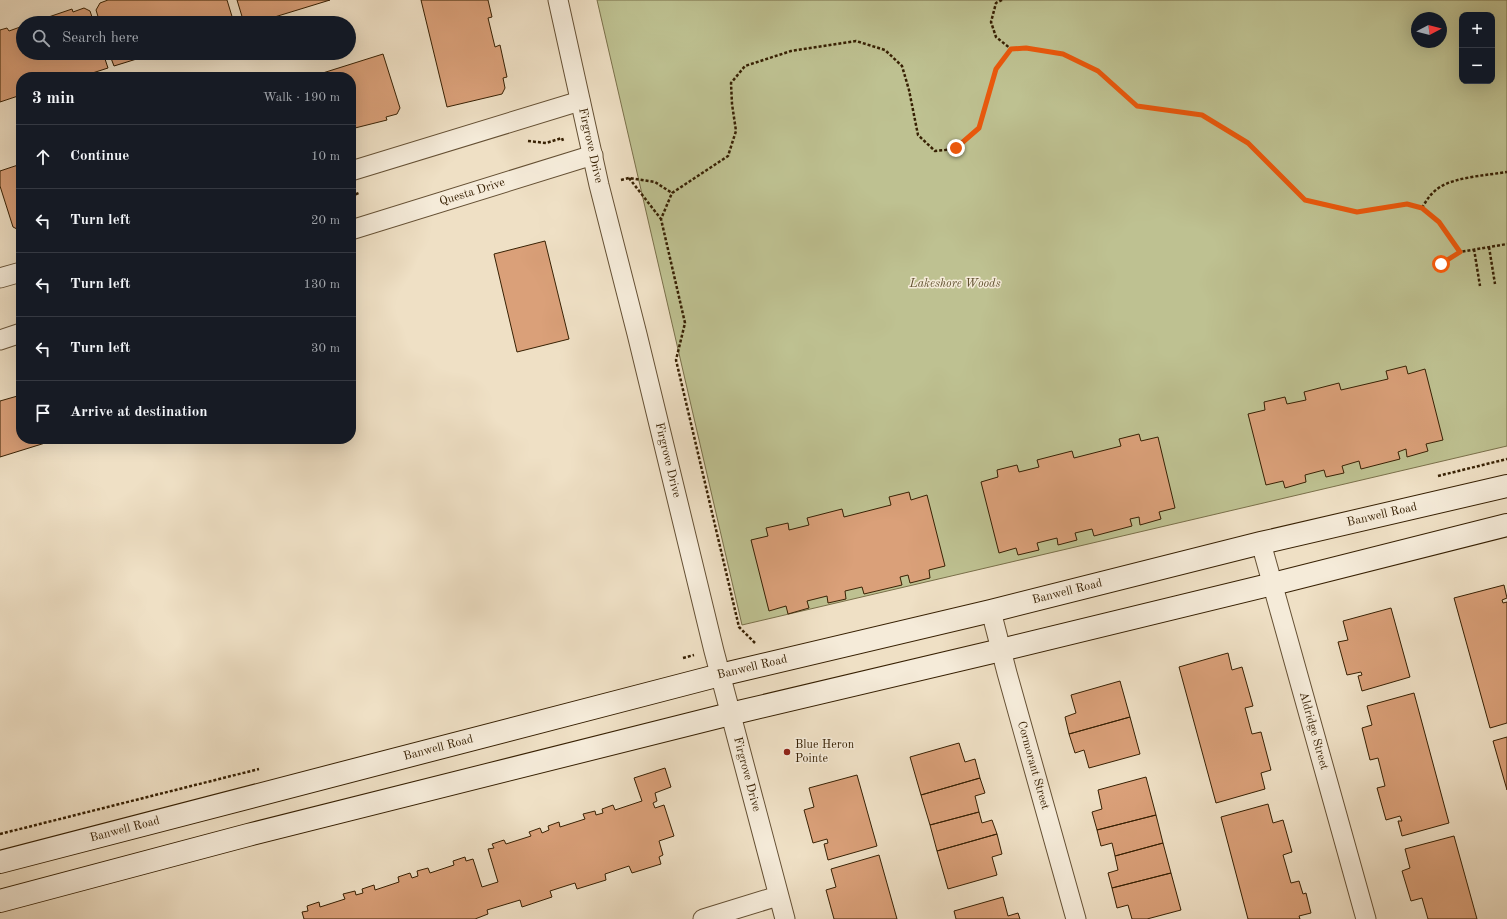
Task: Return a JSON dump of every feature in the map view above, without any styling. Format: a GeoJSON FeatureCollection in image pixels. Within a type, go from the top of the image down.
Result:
{"type":"FeatureCollection","features":[{"type":"Feature","properties":{"kind":"main road","name":"Banwell Road"},"geometry":{"type":"LineString","coordinates":[[0,862],[720,675],[991,611],[1261,543],[1507,486]]}},
{"type":"Feature","properties":{"kind":"main road"},"geometry":{"type":"LineString","coordinates":[[0,901],[248,835],[730,714],[1273,584],[1507,525]]}},
{"type":"Feature","properties":{"kind":"street","name":"Firgrove Drive"},"geometry":{"type":"LineString","coordinates":[[558,0],[599,185],[720,675],[785,919]]}},
{"type":"Feature","properties":{"kind":"street"},"geometry":{"type":"LineString","coordinates":[[356,169],[580,101]]}},
{"type":"Feature","properties":{"kind":"street","name":"Questa Drive"},"geometry":{"type":"LineString","coordinates":[[356,228],[593,155]]}},
{"type":"Feature","properties":{"kind":"street"},"geometry":{"type":"LineString","coordinates":[[0,278],[16,273]]}},
{"type":"Feature","properties":{"kind":"street"},"geometry":{"type":"LineString","coordinates":[[0,340],[16,335]]}},
{"type":"Feature","properties":{"kind":"street","name":"Aldridge Street"},"geometry":{"type":"LineString","coordinates":[[1261,543],[1366,919]]}},
{"type":"Feature","properties":{"kind":"street","name":"Cormorant Street"},"geometry":{"type":"LineString","coordinates":[[991,611],[1076,919]]}},
{"type":"Feature","properties":{"kind":"street"},"geometry":{"type":"LineString","coordinates":[[703,919],[778,896]]}},
{"type":"Feature","properties":{"kind":"path"},"geometry":{"type":"LineString","coordinates":[[1002,0],[996,3],[991,22],[996,38],[1011,49],[1026,48],[1063,54],[1098,71],[1137,106],[1202,115],[1248,143],[1305,200],[1357,212],[1407,204],[1422,208],[1439,222],[1460,252]]}},
{"type":"Feature","properties":{"kind":"path"},"geometry":{"type":"LineString","coordinates":[[661,219],[672,193],[728,156],[736,131],[731,83],[745,66],[791,51],[856,41],[885,50],[902,66],[909,90],[918,135],[935,151],[956,148],[979,128],[996,69],[1011,49]]}},
{"type":"Feature","properties":{"kind":"path"},"geometry":{"type":"LineString","coordinates":[[546,142],[562,138]]}},
{"type":"Feature","properties":{"kind":"path"},"geometry":{"type":"LineString","coordinates":[[1422,208],[1429,196],[1440,187],[1452,182],[1507,172]]}},
{"type":"Feature","properties":{"kind":"path"},"geometry":{"type":"LineString","coordinates":[[672,193],[655,182],[629,178],[661,219],[685,323],[676,360],[739,627],[755,643]]}},
{"type":"Feature","properties":{"kind":"path"},"geometry":{"type":"LineString","coordinates":[[1441,264],[1460,252],[1507,244]]}},
{"type":"Feature","properties":{"kind":"path"},"geometry":{"type":"LineString","coordinates":[[1489,247],[1495,284]]}},
{"type":"Feature","properties":{"kind":"path"},"geometry":{"type":"LineString","coordinates":[[1474,250],[1480,286]]}},
{"type":"Feature","properties":{"kind":"green space","name":"Lakeshore Woods"},"geometry":{"type":"Polygon","coordinates":[[[597,0],[1507,0],[1507,446],[742,625],[597,0]]]}},
{"type":"Feature","properties":{"kind":"building"},"geometry":{"type":"Polygon","coordinates":[[[108,0],[227,0],[232,16],[98,16],[96,10],[100,3],[108,0]]]}},
{"type":"Feature","properties":{"kind":"building"},"geometry":{"type":"Polygon","coordinates":[[[237,0],[330,0],[278,16],[242,16],[237,0]]]}},
{"type":"Feature","properties":{"kind":"building"},"geometry":{"type":"Polygon","coordinates":[[[421,0],[488,0],[492,17],[488,18],[495,47],[500,45],[507,77],[503,78],[505,88],[502,94],[447,107],[421,0]]]}},
{"type":"Feature","properties":{"kind":"building"},"geometry":{"type":"Polygon","coordinates":[[[84,8],[90,11],[92,16],[52,16],[72,9],[73,12],[84,8]]]}},
{"type":"Feature","properties":{"kind":"building"},"geometry":{"type":"Polygon","coordinates":[[[7,28],[9,31],[16,28],[16,60],[105,60],[108,68],[96,72],[16,72],[16,97],[0,102],[0,30],[7,28]]]}},
{"type":"Feature","properties":{"kind":"building"},"geometry":{"type":"Polygon","coordinates":[[[383,54],[400,108],[397,114],[386,117],[387,120],[356,128],[356,72],[326,72],[383,54]]]}},
{"type":"Feature","properties":{"kind":"building"},"geometry":{"type":"Polygon","coordinates":[[[112,60],[133,60],[114,66],[112,60]]]}},
{"type":"Feature","properties":{"kind":"building"},"geometry":{"type":"Polygon","coordinates":[[[16,166],[16,228],[13,227],[0,186],[0,171],[16,166]]]}},
{"type":"Feature","properties":{"kind":"building"},"geometry":{"type":"Polygon","coordinates":[[[545,241],[569,339],[517,352],[494,254],[545,241]]]}},
{"type":"Feature","properties":{"kind":"building"},"geometry":{"type":"Polygon","coordinates":[[[1406,366],[1408,374],[1425,369],[1443,440],[1426,444],[1428,451],[1407,457],[1406,449],[1398,452],[1400,459],[1361,469],[1359,461],[1342,466],[1344,473],[1326,477],[1324,470],[1305,475],[1306,482],[1285,488],[1283,481],[1266,485],[1248,414],[1265,410],[1264,402],[1285,397],[1287,404],[1306,400],[1304,392],[1339,383],[1341,390],[1388,379],[1386,371],[1406,366]]]}},
{"type":"Feature","properties":{"kind":"building"},"geometry":{"type":"Polygon","coordinates":[[[16,396],[16,444],[42,444],[0,457],[0,401],[16,396]]]}},
{"type":"Feature","properties":{"kind":"building"},"geometry":{"type":"Polygon","coordinates":[[[1139,434],[1141,441],[1158,437],[1175,508],[1159,512],[1161,519],[1140,525],[1139,517],[1130,519],[1132,526],[1094,536],[1092,529],[1075,533],[1077,540],[1058,545],[1057,538],[1037,543],[1039,550],[1018,555],[1016,548],[999,553],[981,482],[998,477],[997,470],[1017,465],[1019,472],[1039,467],[1037,460],[1072,451],[1074,458],[1121,446],[1119,439],[1139,434]]]}},
{"type":"Feature","properties":{"kind":"building"},"geometry":{"type":"Polygon","coordinates":[[[909,492],[911,500],[927,495],[945,566],[929,570],[930,578],[910,583],[908,575],[900,577],[902,585],[864,594],[862,587],[845,591],[846,599],[828,603],[827,596],[807,601],[809,608],[788,614],[786,606],[769,611],[751,540],[768,536],[766,528],[788,523],[789,530],[809,525],[807,518],[842,509],[844,517],[891,505],[889,497],[909,492]]]}},
{"type":"Feature","properties":{"kind":"building"},"geometry":{"type":"Polygon","coordinates":[[[1504,585],[1507,598],[1502,600],[1503,603],[1507,602],[1507,723],[1490,728],[1454,598],[1504,585]]]}},
{"type":"Feature","properties":{"kind":"building"},"geometry":{"type":"Polygon","coordinates":[[[1391,608],[1410,677],[1362,691],[1358,676],[1362,675],[1361,672],[1347,675],[1338,642],[1348,640],[1343,621],[1391,608]]]}},
{"type":"Feature","properties":{"kind":"building"},"geometry":{"type":"Polygon","coordinates":[[[1228,653],[1232,670],[1242,667],[1253,706],[1245,708],[1252,734],[1261,732],[1271,770],[1261,773],[1265,789],[1216,803],[1179,667],[1228,653]]]}},
{"type":"Feature","properties":{"kind":"building"},"geometry":{"type":"Polygon","coordinates":[[[1120,681],[1130,717],[1069,734],[1065,717],[1076,713],[1071,695],[1120,681]]]}},
{"type":"Feature","properties":{"kind":"building"},"geometry":{"type":"Polygon","coordinates":[[[1414,693],[1449,823],[1402,836],[1398,821],[1402,821],[1400,816],[1386,820],[1377,788],[1385,786],[1378,758],[1370,760],[1362,728],[1372,725],[1367,706],[1414,693]]]}},
{"type":"Feature","properties":{"kind":"building"},"geometry":{"type":"Polygon","coordinates":[[[1130,717],[1140,754],[1089,768],[1084,750],[1075,753],[1069,734],[1130,717]]]}},
{"type":"Feature","properties":{"kind":"building"},"geometry":{"type":"Polygon","coordinates":[[[1507,737],[1507,790],[1493,741],[1507,737]]]}},
{"type":"Feature","properties":{"kind":"building"},"geometry":{"type":"Polygon","coordinates":[[[959,743],[965,762],[975,759],[980,778],[921,795],[910,757],[959,743]]]}},
{"type":"Feature","properties":{"kind":"building"},"geometry":{"type":"Polygon","coordinates":[[[665,768],[671,787],[655,793],[657,801],[653,803],[655,808],[664,805],[674,836],[659,841],[663,855],[659,857],[661,864],[632,873],[629,866],[605,874],[606,880],[577,889],[575,883],[550,891],[552,897],[522,907],[520,900],[487,910],[488,914],[475,919],[304,919],[302,912],[308,911],[307,906],[319,902],[320,907],[345,899],[343,894],[355,891],[356,895],[363,893],[362,889],[374,885],[375,890],[399,882],[398,877],[410,873],[412,878],[418,876],[417,871],[428,868],[430,873],[454,865],[453,861],[465,857],[466,861],[473,859],[482,887],[498,882],[488,849],[494,848],[492,844],[504,840],[506,844],[531,836],[529,832],[540,828],[542,833],[549,830],[548,826],[559,822],[560,827],[585,819],[583,814],[595,811],[596,815],[603,813],[602,809],[613,805],[615,810],[642,801],[634,778],[665,768]]]}},
{"type":"Feature","properties":{"kind":"building"},"geometry":{"type":"Polygon","coordinates":[[[857,775],[877,846],[828,860],[824,844],[828,843],[827,839],[813,843],[804,810],[814,807],[809,788],[857,775]]]}},
{"type":"Feature","properties":{"kind":"building"},"geometry":{"type":"Polygon","coordinates":[[[1146,777],[1156,815],[1097,830],[1092,812],[1102,809],[1098,790],[1146,777]]]}},
{"type":"Feature","properties":{"kind":"building"},"geometry":{"type":"Polygon","coordinates":[[[980,778],[985,793],[975,796],[979,812],[930,825],[921,795],[980,778]]]}},
{"type":"Feature","properties":{"kind":"building"},"geometry":{"type":"Polygon","coordinates":[[[1268,804],[1273,823],[1283,820],[1292,852],[1283,855],[1291,883],[1299,881],[1303,894],[1306,893],[1311,913],[1299,916],[1300,919],[1248,919],[1221,817],[1268,804]]]}},
{"type":"Feature","properties":{"kind":"building"},"geometry":{"type":"Polygon","coordinates":[[[979,812],[982,823],[992,820],[997,834],[937,851],[930,825],[979,812]]]}},
{"type":"Feature","properties":{"kind":"building"},"geometry":{"type":"Polygon","coordinates":[[[1156,815],[1163,843],[1115,856],[1112,843],[1101,846],[1097,830],[1156,815]]]}},
{"type":"Feature","properties":{"kind":"building"},"geometry":{"type":"Polygon","coordinates":[[[997,834],[1002,854],[992,857],[997,875],[948,889],[937,851],[997,834]]]}},
{"type":"Feature","properties":{"kind":"building"},"geometry":{"type":"Polygon","coordinates":[[[1454,836],[1477,919],[1428,919],[1422,898],[1411,901],[1402,871],[1410,868],[1405,849],[1454,836]]]}},
{"type":"Feature","properties":{"kind":"building"},"geometry":{"type":"Polygon","coordinates":[[[1163,843],[1171,873],[1112,888],[1108,873],[1118,870],[1115,856],[1163,843]]]}},
{"type":"Feature","properties":{"kind":"building"},"geometry":{"type":"Polygon","coordinates":[[[879,855],[897,919],[834,919],[826,890],[836,887],[831,869],[879,855]]]}},
{"type":"Feature","properties":{"kind":"building"},"geometry":{"type":"Polygon","coordinates":[[[1171,873],[1181,910],[1147,919],[1132,919],[1128,905],[1117,908],[1112,888],[1171,873]]]}},
{"type":"Feature","properties":{"kind":"building"},"geometry":{"type":"Polygon","coordinates":[[[1003,897],[1008,916],[1018,913],[1020,919],[956,919],[954,911],[1003,897]]]}},
{"type":"Feature","properties":{"kind":"place","name":"Blue Heron Pointe"},"geometry":{"type":"Point","coordinates":[787,752]}},
{"type":"Feature","properties":{"kind":"route"},"geometry":{"type":"LineString","coordinates":[[956,148],[979,128],[996,69],[1011,49],[1026,48],[1063,54],[1098,71],[1137,106],[1202,115],[1248,143],[1305,200],[1357,212],[1407,204],[1422,208],[1439,222],[1460,252],[1441,264]]}}]}
